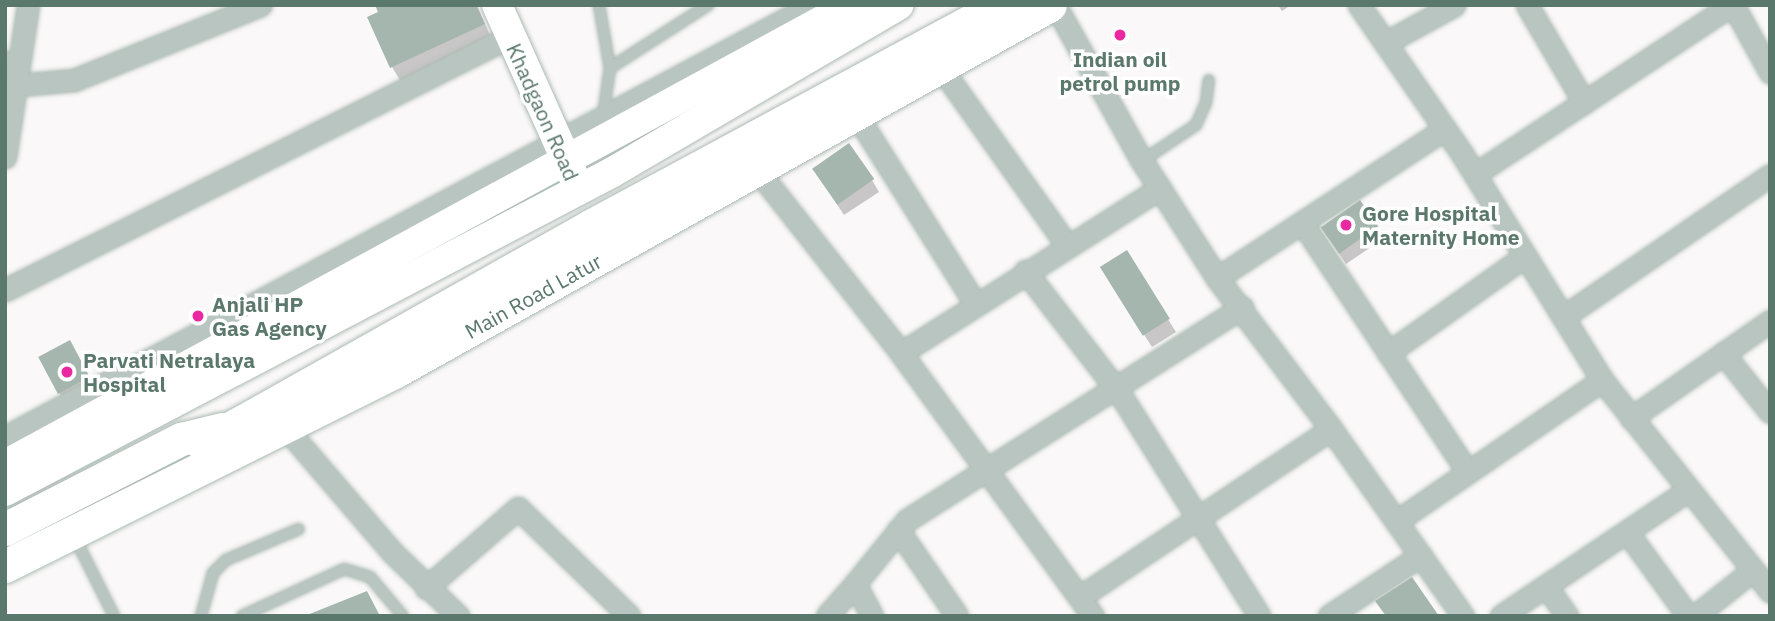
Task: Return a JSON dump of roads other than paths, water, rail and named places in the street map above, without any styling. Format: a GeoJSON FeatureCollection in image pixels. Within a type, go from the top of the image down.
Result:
{"type":"FeatureCollection","features":[{"type":"Feature","properties":{"kind":"main road","name":"Main Road Latur"},"geometry":{"type":"LineString","coordinates":[[5,566],[239,436],[590,226],[1001,5]]}},
{"type":"Feature","properties":{"kind":"main road","name":"Main Road Latur"},"geometry":{"type":"LineString","coordinates":[[5,550],[239,436],[284,426],[601,260],[1052,5]]}},
{"type":"Feature","properties":{"kind":"main road"},"geometry":{"type":"LineString","coordinates":[[5,529],[181,439],[239,436]]}},
{"type":"Feature","properties":{"kind":"main road"},"geometry":{"type":"LineString","coordinates":[[5,590],[194,487],[239,436]]}},
{"type":"Feature","properties":{"kind":"street"},"geometry":{"type":"LineString","coordinates":[[5,157],[19,85],[28,5]]}},
{"type":"Feature","properties":{"kind":"street"},"geometry":{"type":"LineString","coordinates":[[19,85],[74,80],[228,11],[261,5]]}},
{"type":"Feature","properties":{"kind":"street","name":"Khadgaon Road"},"geometry":{"type":"LineString","coordinates":[[497,5],[509,37],[564,150],[601,260]]}},
{"type":"Feature","properties":{"kind":"street"},"geometry":{"type":"LineString","coordinates":[[5,465],[427,239],[564,150],[603,119],[811,5]]}},
{"type":"Feature","properties":{"kind":"street"},"geometry":{"type":"LineString","coordinates":[[5,437],[851,5]]}},
{"type":"Feature","properties":{"kind":"street"},"geometry":{"type":"LineString","coordinates":[[5,491],[579,191],[899,5]]}},
{"type":"Feature","properties":{"kind":"street"},"geometry":{"type":"LineString","coordinates":[[1052,5],[1142,162],[1217,278],[1242,307],[1331,429],[1463,616]]}},
{"type":"Feature","properties":{"kind":"street"},"geometry":{"type":"LineString","coordinates":[[1359,5],[1475,174],[1602,380],[1687,491],[1770,591]]}},
{"type":"Feature","properties":{"kind":"street"},"geometry":{"type":"LineString","coordinates":[[1385,43],[1454,5]]}},
{"type":"Feature","properties":{"kind":"street"},"geometry":{"type":"LineString","coordinates":[[1527,5],[1584,102]]}},
{"type":"Feature","properties":{"kind":"street"},"geometry":{"type":"LineString","coordinates":[[1475,174],[1732,5],[1770,72]]}},
{"type":"Feature","properties":{"kind":"street"},"geometry":{"type":"LineString","coordinates":[[5,290],[509,37]]}},
{"type":"Feature","properties":{"kind":"street"},"geometry":{"type":"LineString","coordinates":[[5,62],[19,85]]}},
{"type":"Feature","properties":{"kind":"street"},"geometry":{"type":"LineString","coordinates":[[941,68],[1067,245]]}},
{"type":"Feature","properties":{"kind":"street"},"geometry":{"type":"LineString","coordinates":[[857,116],[976,305]]}},
{"type":"Feature","properties":{"kind":"street"},"geometry":{"type":"LineString","coordinates":[[1217,278],[1445,129]]}},
{"type":"Feature","properties":{"kind":"street"},"geometry":{"type":"LineString","coordinates":[[758,171],[901,353],[1093,616]]}},
{"type":"Feature","properties":{"kind":"street"},"geometry":{"type":"LineString","coordinates":[[1563,317],[1770,175]]}},
{"type":"Feature","properties":{"kind":"street"},"geometry":{"type":"LineString","coordinates":[[901,353],[1024,271],[1160,188]]}},
{"type":"Feature","properties":{"kind":"street"},"geometry":{"type":"LineString","coordinates":[[1303,224],[1468,472]]}},
{"type":"Feature","properties":{"kind":"street"},"geometry":{"type":"LineString","coordinates":[[1388,353],[1525,256]]}},
{"type":"Feature","properties":{"kind":"street"},"geometry":{"type":"LineString","coordinates":[[1024,271],[1116,389],[1259,616]]}},
{"type":"Feature","properties":{"kind":"street"},"geometry":{"type":"LineString","coordinates":[[827,616],[898,530],[1242,307]]}},
{"type":"Feature","properties":{"kind":"street"},"geometry":{"type":"LineString","coordinates":[[1631,418],[1770,321]]}},
{"type":"Feature","properties":{"kind":"street"},"geometry":{"type":"LineString","coordinates":[[1723,354],[1770,412]]}},
{"type":"Feature","properties":{"kind":"street"},"geometry":{"type":"LineString","coordinates":[[1397,521],[1602,380]]}},
{"type":"Feature","properties":{"kind":"street"},"geometry":{"type":"LineString","coordinates":[[284,426],[426,588],[458,616]]}},
{"type":"Feature","properties":{"kind":"street"},"geometry":{"type":"LineString","coordinates":[[1080,597],[1331,429]]}},
{"type":"Feature","properties":{"kind":"street"},"geometry":{"type":"LineString","coordinates":[[1501,616],[1687,491]]}},
{"type":"Feature","properties":{"kind":"street"},"geometry":{"type":"LineString","coordinates":[[426,588],[518,508],[629,616]]}},
{"type":"Feature","properties":{"kind":"street"},"geometry":{"type":"LineString","coordinates":[[898,530],[957,616]]}},
{"type":"Feature","properties":{"kind":"street"},"geometry":{"type":"LineString","coordinates":[[1627,531],[1688,616]]}},
{"type":"Feature","properties":{"kind":"street"},"geometry":{"type":"LineString","coordinates":[[1329,616],[1421,555]]}},
{"type":"Feature","properties":{"kind":"street"},"geometry":{"type":"LineString","coordinates":[[1695,616],[1752,570]]}},
{"type":"Feature","properties":{"kind":"street"},"geometry":{"type":"LineString","coordinates":[[855,584],[872,616]]}},
{"type":"Feature","properties":{"kind":"street"},"geometry":{"type":"LineString","coordinates":[[1546,586],[1567,616]]}},
{"type":"Feature","properties":{"kind":"lane"},"geometry":{"type":"LineString","coordinates":[[599,5],[610,68],[603,119]]}},
{"type":"Feature","properties":{"kind":"lane"},"geometry":{"type":"LineString","coordinates":[[610,68],[708,5]]}},
{"type":"Feature","properties":{"kind":"lane"},"geometry":{"type":"LineString","coordinates":[[1142,162],[1196,125],[1206,103],[1209,80]]}},
{"type":"Feature","properties":{"kind":"lane"},"geometry":{"type":"LineString","coordinates":[[201,616],[213,573],[226,560],[299,529]]}},
{"type":"Feature","properties":{"kind":"lane"},"geometry":{"type":"LineString","coordinates":[[80,548],[114,616]]}},
{"type":"Feature","properties":{"kind":"lane"},"geometry":{"type":"LineString","coordinates":[[242,616],[344,569],[370,577],[402,616]]}},
{"type":"Feature","properties":{"kind":"place","name":"Indian oil petrol pump"},"geometry":{"type":"Point","coordinates":[1120,35]}},
{"type":"Feature","properties":{"kind":"place","name":"Gore Hospital Maternity Home"},"geometry":{"type":"Point","coordinates":[1346,225]}},
{"type":"Feature","properties":{"kind":"place","name":"Anjali HP Gas Agency"},"geometry":{"type":"Point","coordinates":[198,316]}},
{"type":"Feature","properties":{"kind":"place","name":"Parvati Netralaya Hospital"},"geometry":{"type":"Point","coordinates":[67,372]}}]}
